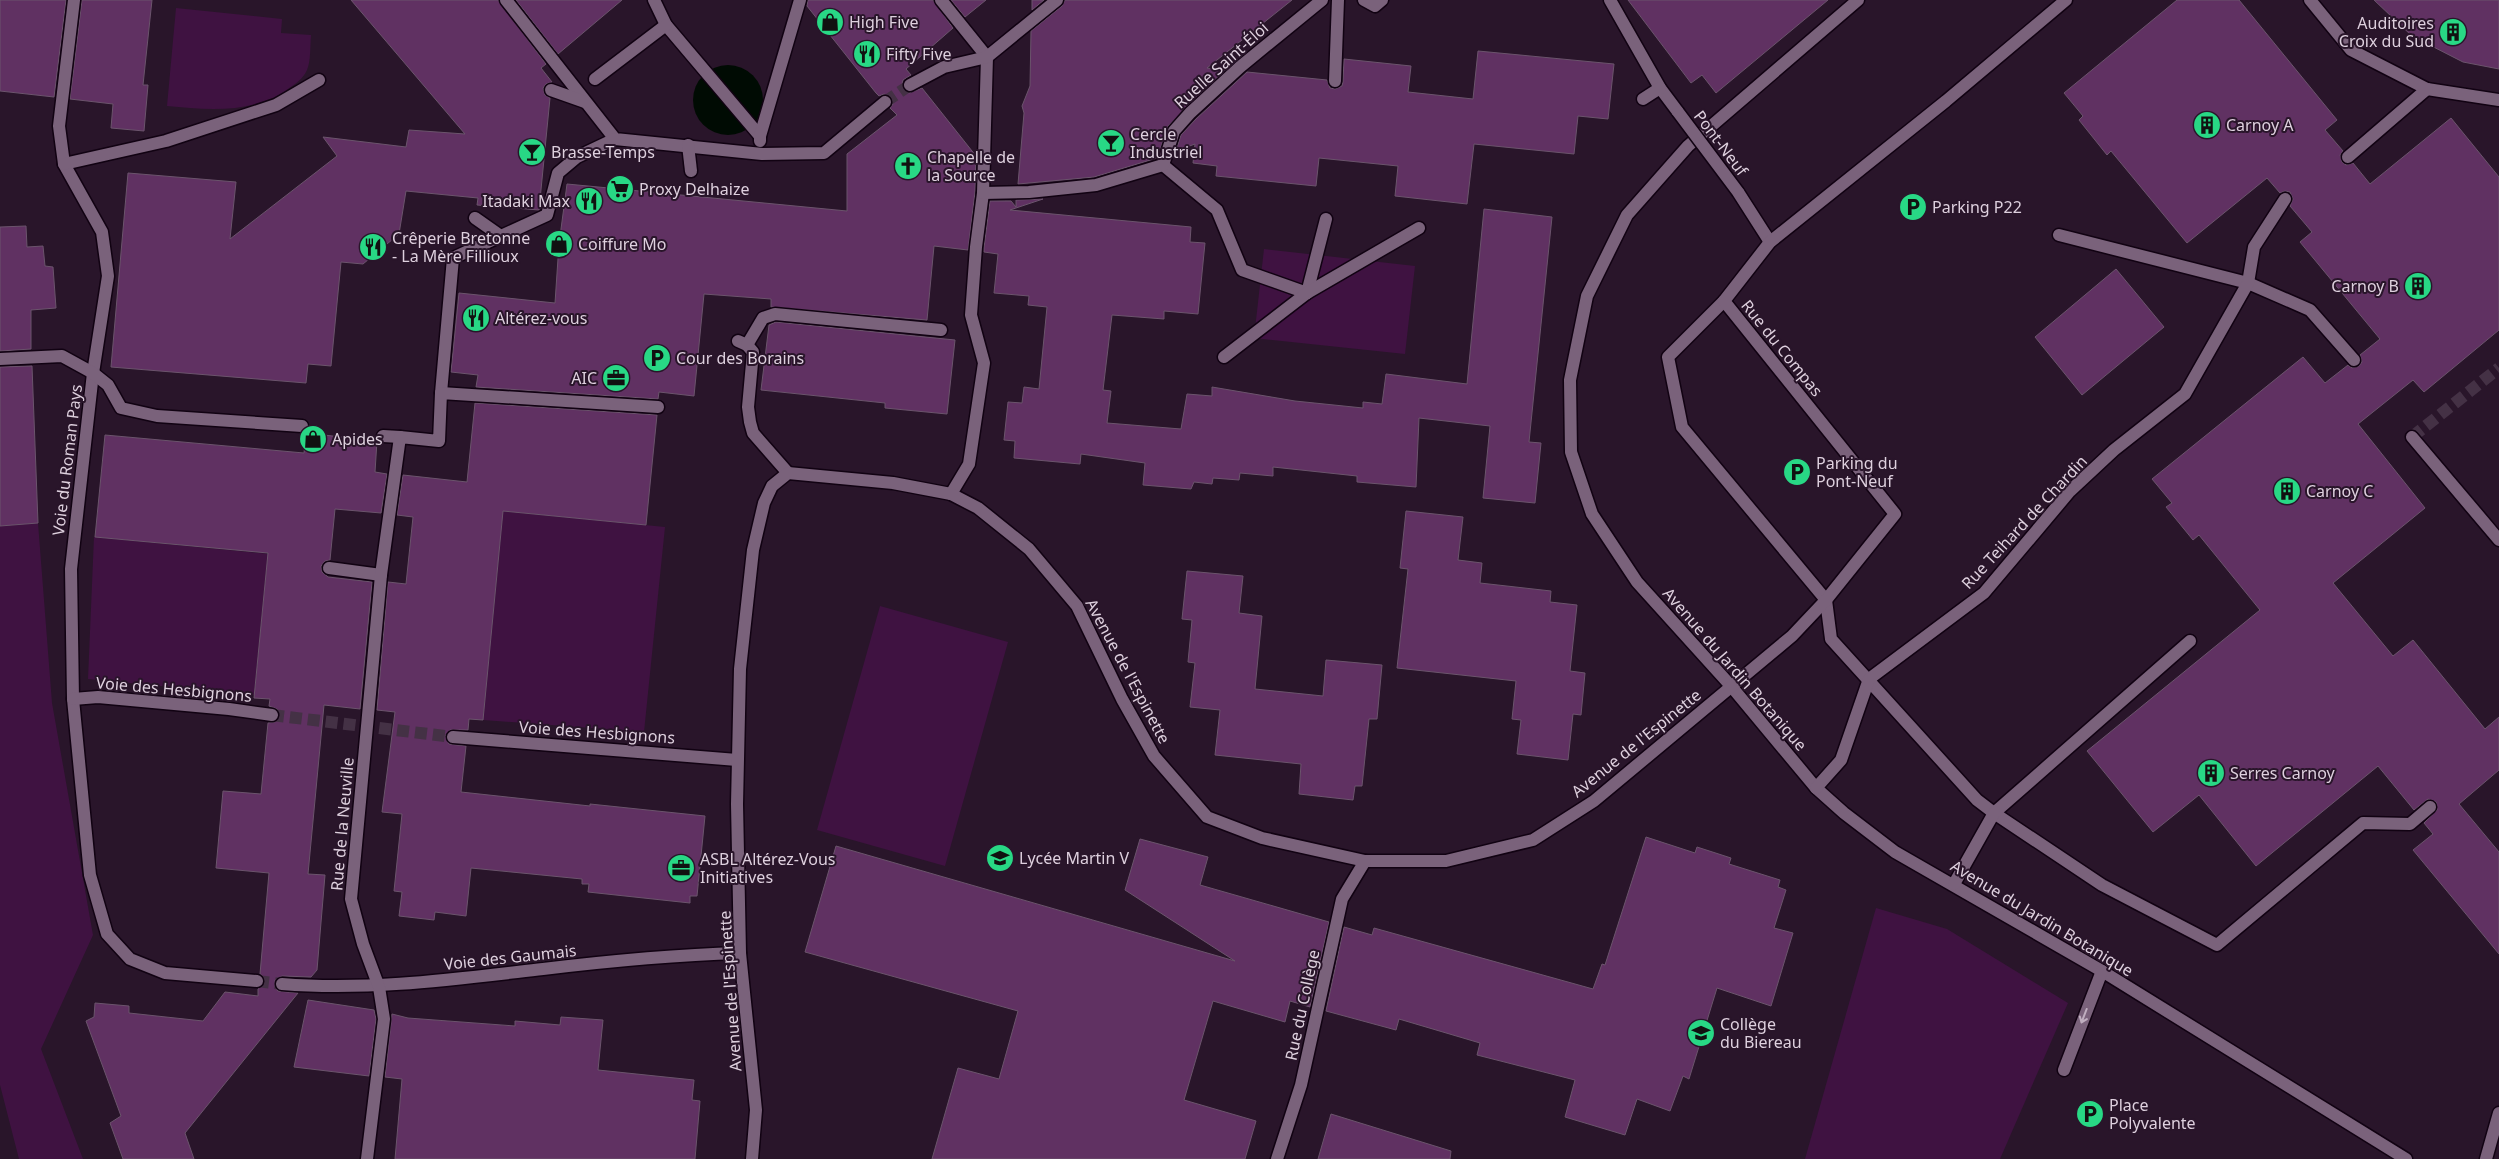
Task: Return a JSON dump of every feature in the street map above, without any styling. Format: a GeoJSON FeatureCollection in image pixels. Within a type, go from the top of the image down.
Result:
{"type":"FeatureCollection","features":[{"type":"Feature","properties":{"kind":"street","name":"Voie du Roman Pays"},"geometry":{"type":"LineString","coordinates":[[74,0],[59,126],[64,164],[102,232],[108,276],[93,373],[71,570],[73,699],[90,875],[107,934],[130,959],[165,973],[257,981]]}},
{"type":"Feature","properties":{"kind":"street"},"geometry":{"type":"LineString","coordinates":[[506,0],[578,89],[585,102],[615,139]]}},
{"type":"Feature","properties":{"kind":"street"},"geometry":{"type":"LineString","coordinates":[[654,0],[666,25],[760,136]]}},
{"type":"Feature","properties":{"kind":"street"},"geometry":{"type":"LineString","coordinates":[[762,154],[760,136],[800,0]]}},
{"type":"Feature","properties":{"kind":"street"},"geometry":{"type":"LineString","coordinates":[[941,0],[987,57],[983,193],[976,247],[971,315],[984,363],[969,464],[951,494]]}},
{"type":"Feature","properties":{"kind":"street"},"geometry":{"type":"LineString","coordinates":[[910,85],[944,67],[987,57],[1057,0]]}},
{"type":"Feature","properties":{"kind":"street","name":"Ruelle Saint-Éloi"},"geometry":{"type":"LineString","coordinates":[[1163,165],[1174,130],[1190,113],[1240,67],[1322,0]]}},
{"type":"Feature","properties":{"kind":"street"},"geometry":{"type":"LineString","coordinates":[[1335,81],[1338,0]]}},
{"type":"Feature","properties":{"kind":"street"},"geometry":{"type":"LineString","coordinates":[[1364,0],[1375,6],[1382,0]]}},
{"type":"Feature","properties":{"kind":"street","name":"Pont-Neuf"},"geometry":{"type":"LineString","coordinates":[[1610,0],[1660,88],[1738,192],[1770,242]]}},
{"type":"Feature","properties":{"kind":"street","name":"Avenue du Jardin Botanique"},"geometry":{"type":"LineString","coordinates":[[1858,0],[1688,146],[1627,214],[1587,296],[1570,380],[1570,452],[1592,514],[1637,582],[1731,686],[1816,788],[1844,813],[1895,852],[1954,884],[2102,971],[2406,1159]]}},
{"type":"Feature","properties":{"kind":"street","name":"Rue du Compas"},"geometry":{"type":"LineString","coordinates":[[1731,686],[1792,636],[1826,600],[1895,514],[1724,301],[1770,242],[1946,101],[2066,0]]}},
{"type":"Feature","properties":{"kind":"street"},"geometry":{"type":"LineString","coordinates":[[2310,0],[2351,50],[2427,89],[2499,100]]}},
{"type":"Feature","properties":{"kind":"street"},"geometry":{"type":"LineString","coordinates":[[595,78],[666,25]]}},
{"type":"Feature","properties":{"kind":"street"},"geometry":{"type":"LineString","coordinates":[[64,164],[166,141],[276,106],[319,80]]}},
{"type":"Feature","properties":{"kind":"street"},"geometry":{"type":"LineString","coordinates":[[1643,99],[1660,88]]}},
{"type":"Feature","properties":{"kind":"street"},"geometry":{"type":"LineString","coordinates":[[2348,157],[2427,89]]}},
{"type":"Feature","properties":{"kind":"street"},"geometry":{"type":"LineString","coordinates":[[550,90],[585,102]]}},
{"type":"Feature","properties":{"kind":"street"},"geometry":{"type":"LineString","coordinates":[[383,436],[439,442],[441,393],[453,258],[547,215],[558,174],[577,157],[615,139],[762,154],[824,153],[884,102]]}},
{"type":"Feature","properties":{"kind":"street"},"geometry":{"type":"LineString","coordinates":[[688,146],[691,171]]}},
{"type":"Feature","properties":{"kind":"street"},"geometry":{"type":"LineString","coordinates":[[983,193],[1029,192],[1096,186],[1163,165],[1217,210],[1242,270],[1308,293]]}},
{"type":"Feature","properties":{"kind":"street"},"geometry":{"type":"LineString","coordinates":[[2248,283],[2254,246],[2285,199]]}},
{"type":"Feature","properties":{"kind":"street"},"geometry":{"type":"LineString","coordinates":[[475,218],[502,237]]}},
{"type":"Feature","properties":{"kind":"street"},"geometry":{"type":"LineString","coordinates":[[1308,293],[1326,219]]}},
{"type":"Feature","properties":{"kind":"street"},"geometry":{"type":"LineString","coordinates":[[1224,357],[1308,293],[1418,228]]}},
{"type":"Feature","properties":{"kind":"street"},"geometry":{"type":"LineString","coordinates":[[2059,235],[2248,283],[2310,310],[2354,360]]}},
{"type":"Feature","properties":{"kind":"street","name":"Rue Teihard de Chardin"},"geometry":{"type":"LineString","coordinates":[[1869,679],[1984,593],[2070,491],[2114,450],[2185,394],[2248,283]]}},
{"type":"Feature","properties":{"kind":"street"},"geometry":{"type":"LineString","coordinates":[[1724,301],[1668,357],[1682,427],[1826,600],[1831,639],[1977,800],[1994,813],[2102,885],[2217,945],[2363,823],[2410,824],[2430,807]]}},
{"type":"Feature","properties":{"kind":"street"},"geometry":{"type":"LineString","coordinates":[[788,473],[754,434],[748,407],[753,352],[742,343],[763,318],[775,314],[941,330]]}},
{"type":"Feature","properties":{"kind":"street"},"geometry":{"type":"LineString","coordinates":[[0,359],[62,356],[93,373],[108,385],[121,408],[157,416],[302,426]]}},
{"type":"Feature","properties":{"kind":"street"},"geometry":{"type":"LineString","coordinates":[[441,393],[658,407]]}},
{"type":"Feature","properties":{"kind":"street","name":"Rue de la Neuville"},"geometry":{"type":"LineString","coordinates":[[367,1159],[384,1019],[378,987],[363,944],[351,899],[381,575],[400,437]]}},
{"type":"Feature","properties":{"kind":"street"},"geometry":{"type":"LineString","coordinates":[[2412,437],[2499,540]]}},
{"type":"Feature","properties":{"kind":"street","name":"Avenue de l'Espinette"},"geometry":{"type":"LineString","coordinates":[[752,1159],[756,1110],[740,953],[737,760],[740,669],[753,550],[764,503],[772,486],[788,473],[893,483],[951,494],[978,508],[1029,549],[1077,606],[1122,699],[1154,756],[1207,817],[1262,838],[1365,861],[1446,861],[1533,840],[1594,801],[1731,686]]}},
{"type":"Feature","properties":{"kind":"street"},"geometry":{"type":"LineString","coordinates":[[329,568],[381,575]]}},
{"type":"Feature","properties":{"kind":"street"},"geometry":{"type":"LineString","coordinates":[[1954,884],[1994,813],[2190,641]]}},
{"type":"Feature","properties":{"kind":"street"},"geometry":{"type":"LineString","coordinates":[[1816,788],[1841,760],[1869,679]]}},
{"type":"Feature","properties":{"kind":"street","name":"Voie des Hesbignons"},"geometry":{"type":"LineString","coordinates":[[73,699],[107,698],[272,715]]}},
{"type":"Feature","properties":{"kind":"street","name":"Voie des Hesbignons"},"geometry":{"type":"LineString","coordinates":[[453,737],[737,760]]}},
{"type":"Feature","properties":{"kind":"street","name":"Rue du Collège"},"geometry":{"type":"LineString","coordinates":[[1277,1159],[1301,1085],[1342,899],[1365,861]]}},
{"type":"Feature","properties":{"kind":"street","name":"Voie des Gaumais"},"geometry":{"type":"LineString","coordinates":[[282,984],[325,987],[378,987],[597,963],[740,953]]}},
{"type":"Feature","properties":{"kind":"street"},"geometry":{"type":"LineString","coordinates":[[2064,1070],[2102,971]]}},
{"type":"Feature","properties":{"kind":"street"},"geometry":{"type":"LineString","coordinates":[[2486,1159],[2499,1114]]}},
{"type":"Feature","properties":{"kind":"shaded area"},"geometry":{"type":"Polygon","coordinates":[[[176,8],[282,19],[281,33],[311,35],[310,58],[307,70],[301,79],[288,89],[260,103],[214,109],[167,106],[176,8]]]}},
{"type":"Feature","properties":{"kind":"shaded area"},"geometry":{"type":"Polygon","coordinates":[[[728,65],[741,68],[753,75],[760,87],[763,100],[760,113],[753,125],[741,132],[728,135],[715,132],[703,125],[696,113],[693,100],[696,87],[703,75],[715,68],[728,65]]]}},
{"type":"Feature","properties":{"kind":"shaded area"},"geometry":{"type":"Polygon","coordinates":[[[1264,249],[1415,266],[1405,354],[1254,338],[1264,249]]]}},
{"type":"Feature","properties":{"kind":"shaded area"},"geometry":{"type":"Polygon","coordinates":[[[492,510],[665,527],[644,732],[483,720],[502,523],[492,510]]]}},
{"type":"Feature","properties":{"kind":"shaded area"},"geometry":{"type":"Polygon","coordinates":[[[38,523],[52,703],[93,935],[41,1049],[83,1159],[19,1159],[0,1085],[0,526],[38,523]]]}},
{"type":"Feature","properties":{"kind":"shaded area"},"geometry":{"type":"Polygon","coordinates":[[[94,537],[290,556],[266,572],[254,695],[88,679],[94,537]]]}},
{"type":"Feature","properties":{"kind":"shaded area"},"geometry":{"type":"Polygon","coordinates":[[[880,606],[1008,642],[945,866],[817,830],[880,606]]]}},
{"type":"Feature","properties":{"kind":"shaded area"},"geometry":{"type":"Polygon","coordinates":[[[1876,908],[1947,929],[2068,1003],[2000,1159],[1805,1159],[1876,908]]]}},
{"type":"Feature","properties":{"kind":"building"},"geometry":{"type":"Polygon","coordinates":[[[0,0],[66,0],[54,97],[0,91],[0,0]]]}},
{"type":"Feature","properties":{"kind":"building"},"geometry":{"type":"Polygon","coordinates":[[[82,0],[152,0],[143,85],[148,85],[144,131],[111,128],[113,104],[70,99],[82,0]]]}},
{"type":"Feature","properties":{"kind":"building"},"geometry":{"type":"Polygon","coordinates":[[[351,0],[498,0],[546,64],[541,68],[552,82],[546,84],[543,88],[545,95],[550,98],[539,210],[477,205],[478,198],[406,191],[399,234],[363,264],[341,262],[331,366],[308,364],[306,383],[111,367],[128,173],[236,182],[230,239],[337,156],[323,137],[406,147],[409,130],[465,134],[351,0]]]}},
{"type":"Feature","properties":{"kind":"building"},"geometry":{"type":"Polygon","coordinates":[[[516,0],[622,0],[558,54],[516,0]]]}},
{"type":"Feature","properties":{"kind":"building"},"geometry":{"type":"Polygon","coordinates":[[[808,0],[933,0],[953,28],[906,69],[911,75],[903,80],[902,84],[903,89],[909,93],[922,88],[976,156],[975,192],[968,250],[934,246],[927,320],[771,307],[771,299],[704,294],[694,396],[659,392],[658,399],[476,387],[478,375],[451,372],[459,293],[555,303],[559,244],[567,184],[847,211],[847,154],[897,115],[890,108],[893,104],[892,97],[884,94],[879,96],[876,93],[807,6],[808,0]]]}},
{"type":"Feature","properties":{"kind":"building"},"geometry":{"type":"Polygon","coordinates":[[[951,0],[986,0],[965,17],[951,0]]]}},
{"type":"Feature","properties":{"kind":"building"},"geometry":{"type":"Polygon","coordinates":[[[1032,0],[1044,0],[1032,10],[1032,0]]]}},
{"type":"Feature","properties":{"kind":"building"},"geometry":{"type":"Polygon","coordinates":[[[1065,0],[1292,0],[1207,68],[1225,70],[1168,126],[1157,158],[1094,177],[1018,184],[1024,113],[1022,106],[1030,86],[1031,31],[1062,6],[1065,0]]]}},
{"type":"Feature","properties":{"kind":"building"},"geometry":{"type":"Polygon","coordinates":[[[1628,0],[1828,0],[1716,93],[1702,75],[1691,83],[1628,0]]]}},
{"type":"Feature","properties":{"kind":"building"},"geometry":{"type":"Polygon","coordinates":[[[2177,0],[2239,0],[2337,120],[2325,130],[2343,151],[2340,155],[2342,162],[2346,165],[2353,163],[2370,184],[2451,118],[2499,177],[2499,330],[2424,392],[2413,380],[2358,424],[2425,508],[2333,583],[2393,656],[2413,640],[2485,729],[2499,717],[2499,770],[2459,804],[2499,852],[2499,954],[2413,850],[2433,834],[2424,823],[2437,810],[2436,802],[2428,799],[2414,810],[2378,766],[2256,866],[2199,795],[2153,832],[2087,751],[2260,610],[2199,535],[2193,540],[2166,507],[2172,503],[2152,479],[2303,357],[2325,383],[2348,365],[2352,368],[2359,366],[2362,362],[2360,355],[2380,339],[2300,242],[2312,232],[2290,206],[2293,199],[2290,192],[2280,193],[2267,178],[2187,243],[2111,151],[2107,155],[2079,120],[2083,116],[2064,93],[2177,0]]]}},
{"type":"Feature","properties":{"kind":"building","name":"Auditoires Croix du Sud"},"geometry":{"type":"Polygon","coordinates":[[[2374,0],[2499,0],[2499,69],[2463,62],[2412,36],[2374,0]]]}},
{"type":"Feature","properties":{"kind":"building"},"geometry":{"type":"Polygon","coordinates":[[[1478,51],[1614,64],[1608,119],[1578,116],[1574,154],[1474,144],[1467,204],[1395,196],[1398,166],[1319,158],[1316,186],[1216,176],[1217,166],[1193,163],[1195,144],[1176,151],[1181,135],[1247,72],[1327,80],[1330,88],[1335,89],[1342,86],[1344,59],[1411,66],[1408,92],[1473,99],[1478,51]]]}},
{"type":"Feature","properties":{"kind":"building"},"geometry":{"type":"Polygon","coordinates":[[[1043,199],[1010,210],[1191,227],[1190,242],[1205,243],[1198,314],[1164,311],[1164,319],[1112,315],[1103,390],[1111,391],[1107,423],[1181,429],[1187,394],[1212,396],[1212,387],[1295,401],[1363,408],[1363,402],[1382,404],[1386,374],[1467,384],[1484,209],[1552,217],[1529,442],[1541,443],[1535,503],[1483,498],[1490,426],[1419,418],[1416,487],[1357,482],[1357,476],[1273,467],[1273,476],[1240,473],[1239,480],[1213,478],[1212,484],[1194,482],[1191,489],[1143,485],[1145,463],[1081,454],[1080,464],[1014,458],[1015,441],[1004,440],[1008,402],[1022,403],[1024,387],[1039,389],[1047,307],[1028,305],[1029,296],[994,293],[998,254],[984,252],[984,248],[990,201],[1011,201],[1016,207],[1016,200],[1043,199]]]}},
{"type":"Feature","properties":{"kind":"building"},"geometry":{"type":"Polygon","coordinates":[[[26,226],[27,247],[43,246],[45,266],[53,267],[56,308],[31,310],[31,349],[0,351],[0,227],[26,226]]]}},
{"type":"Feature","properties":{"kind":"building"},"geometry":{"type":"Polygon","coordinates":[[[2116,269],[2164,327],[2082,395],[2035,337],[2116,269]]]}},
{"type":"Feature","properties":{"kind":"building"},"geometry":{"type":"Polygon","coordinates":[[[776,322],[955,340],[947,414],[885,408],[885,403],[761,390],[769,325],[776,322]]]}},
{"type":"Feature","properties":{"kind":"building"},"geometry":{"type":"Polygon","coordinates":[[[32,366],[38,523],[0,526],[0,367],[32,366]]]}},
{"type":"Feature","properties":{"kind":"building"},"geometry":{"type":"Polygon","coordinates":[[[475,403],[657,415],[646,525],[503,511],[483,720],[469,719],[468,730],[450,730],[445,736],[449,744],[466,746],[461,792],[705,816],[697,896],[690,896],[690,903],[588,892],[589,884],[582,884],[582,879],[471,868],[466,916],[435,912],[434,920],[399,916],[402,892],[394,891],[402,814],[382,812],[395,712],[377,710],[388,582],[406,584],[413,517],[397,515],[403,475],[467,482],[475,403]]]}},
{"type":"Feature","properties":{"kind":"building"},"geometry":{"type":"Polygon","coordinates":[[[306,433],[377,441],[375,472],[387,474],[381,513],[335,509],[330,560],[325,561],[321,566],[322,572],[328,577],[372,582],[360,709],[324,705],[308,874],[325,875],[317,970],[311,977],[282,976],[275,980],[275,987],[278,991],[298,993],[185,1133],[194,1159],[123,1159],[110,1123],[121,1116],[86,1021],[94,1017],[95,1003],[129,1006],[129,1013],[203,1021],[225,992],[258,996],[258,989],[265,982],[264,977],[260,974],[269,873],[216,868],[223,791],[261,794],[268,723],[275,722],[280,716],[277,709],[269,706],[270,699],[254,698],[268,553],[95,537],[105,435],[304,453],[306,433]]]}},
{"type":"Feature","properties":{"kind":"building"},"geometry":{"type":"Polygon","coordinates":[[[1406,511],[1463,517],[1458,560],[1482,563],[1480,583],[1551,591],[1550,602],[1577,605],[1570,671],[1585,673],[1581,715],[1573,714],[1568,760],[1517,754],[1521,720],[1512,719],[1516,681],[1397,668],[1408,569],[1400,568],[1406,511]]]}},
{"type":"Feature","properties":{"kind":"building"},"geometry":{"type":"Polygon","coordinates":[[[1187,571],[1243,576],[1239,613],[1262,616],[1255,689],[1323,696],[1326,660],[1382,665],[1377,719],[1369,719],[1362,786],[1355,786],[1353,800],[1299,794],[1301,764],[1215,755],[1220,710],[1190,707],[1195,663],[1188,662],[1192,620],[1182,619],[1187,571]]]}},
{"type":"Feature","properties":{"kind":"building"},"geometry":{"type":"Polygon","coordinates":[[[1646,837],[1695,853],[1697,847],[1731,858],[1729,864],[1780,880],[1778,887],[1786,890],[1774,928],[1793,933],[1771,1006],[1717,988],[1689,1079],[1683,1076],[1670,1111],[1637,1099],[1625,1135],[1565,1117],[1575,1080],[1477,1055],[1480,1043],[1399,1019],[1396,1030],[1326,1011],[1344,927],[1372,935],[1374,928],[1593,989],[1602,964],[1605,965],[1646,837]]]}},
{"type":"Feature","properties":{"kind":"building"},"geometry":{"type":"Polygon","coordinates":[[[1140,839],[1208,857],[1200,885],[1329,922],[1310,1007],[1290,1001],[1285,1022],[1213,1001],[1184,1100],[1256,1121],[1245,1159],[932,1159],[958,1068],[999,1079],[1018,1011],[805,952],[836,846],[1235,961],[1125,890],[1140,839]]]}},
{"type":"Feature","properties":{"kind":"building"},"geometry":{"type":"Polygon","coordinates":[[[308,1000],[374,1010],[376,1019],[369,1076],[294,1067],[308,1000]]]}},
{"type":"Feature","properties":{"kind":"building"},"geometry":{"type":"Polygon","coordinates":[[[392,1014],[408,1018],[515,1026],[515,1021],[560,1025],[561,1017],[603,1020],[598,1070],[694,1080],[692,1100],[700,1101],[695,1159],[395,1159],[402,1079],[385,1077],[392,1014]]]}},
{"type":"Feature","properties":{"kind":"building"},"geometry":{"type":"Polygon","coordinates":[[[1331,1114],[1451,1151],[1450,1159],[1318,1159],[1331,1114]]]}},
{"type":"Feature","properties":{"kind":"tunnel"},"geometry":{"type":"LineString","coordinates":[[885,102],[910,85]]}},
{"type":"Feature","properties":{"kind":"tunnel"},"geometry":{"type":"LineString","coordinates":[[2412,437],[2499,368]]}},
{"type":"Feature","properties":{"kind":"tunnel"},"geometry":{"type":"LineString","coordinates":[[272,715],[453,737]]}},
{"type":"Feature","properties":{"kind":"tunnel"},"geometry":{"type":"LineString","coordinates":[[257,981],[282,984]]}},
{"type":"Feature","properties":{"kind":"place","name":"High Five"},"geometry":{"type":"Point","coordinates":[830,22]}},
{"type":"Feature","properties":{"kind":"place","name":"Auditoires Croix du Sud"},"geometry":{"type":"Point","coordinates":[2453,32]}},
{"type":"Feature","properties":{"kind":"place","name":"Fifty Five"},"geometry":{"type":"Point","coordinates":[867,54]}},
{"type":"Feature","properties":{"kind":"place","name":"Carnoy A"},"geometry":{"type":"Point","coordinates":[2207,125]}},
{"type":"Feature","properties":{"kind":"place","name":"Cercle Industriel"},"geometry":{"type":"Point","coordinates":[1111,143]}},
{"type":"Feature","properties":{"kind":"place","name":"Brasse-Temps"},"geometry":{"type":"Point","coordinates":[532,152]}},
{"type":"Feature","properties":{"kind":"place","name":"Chapelle de la Source"},"geometry":{"type":"Point","coordinates":[908,166]}},
{"type":"Feature","properties":{"kind":"place","name":"Proxy Delhaize"},"geometry":{"type":"Point","coordinates":[620,189]}},
{"type":"Feature","properties":{"kind":"place","name":"Itadaki Max"},"geometry":{"type":"Point","coordinates":[589,201]}},
{"type":"Feature","properties":{"kind":"place","name":"Parking P22"},"geometry":{"type":"Point","coordinates":[1913,207]}},
{"type":"Feature","properties":{"kind":"place","name":"Coiffure Mo"},"geometry":{"type":"Point","coordinates":[559,244]}},
{"type":"Feature","properties":{"kind":"place","name":"Crêperie Bretonne - La Mère Fillioux"},"geometry":{"type":"Point","coordinates":[373,247]}},
{"type":"Feature","properties":{"kind":"place","name":"Carnoy B"},"geometry":{"type":"Point","coordinates":[2418,286]}},
{"type":"Feature","properties":{"kind":"place","name":"Altérez-vous"},"geometry":{"type":"Point","coordinates":[476,318]}},
{"type":"Feature","properties":{"kind":"place","name":"Cour des Borains"},"geometry":{"type":"Point","coordinates":[657,358]}},
{"type":"Feature","properties":{"kind":"place","name":"AIC"},"geometry":{"type":"Point","coordinates":[616,378]}},
{"type":"Feature","properties":{"kind":"place","name":"Apides"},"geometry":{"type":"Point","coordinates":[313,439]}},
{"type":"Feature","properties":{"kind":"place","name":"Parking du Pont-Neuf"},"geometry":{"type":"Point","coordinates":[1797,472]}},
{"type":"Feature","properties":{"kind":"place","name":"Carnoy C"},"geometry":{"type":"Point","coordinates":[2287,491]}},
{"type":"Feature","properties":{"kind":"place","name":"Serres Carnoy"},"geometry":{"type":"Point","coordinates":[2211,773]}},
{"type":"Feature","properties":{"kind":"place","name":"Lycée Martin V"},"geometry":{"type":"Point","coordinates":[1000,858]}},
{"type":"Feature","properties":{"kind":"place","name":"ASBL Altérez-Vous Initiatives"},"geometry":{"type":"Point","coordinates":[681,868]}},
{"type":"Feature","properties":{"kind":"place","name":"Collège du Biereau"},"geometry":{"type":"Point","coordinates":[1701,1033]}},
{"type":"Feature","properties":{"kind":"place","name":"Place Polyvalente"},"geometry":{"type":"Point","coordinates":[2090,1114]}}]}
